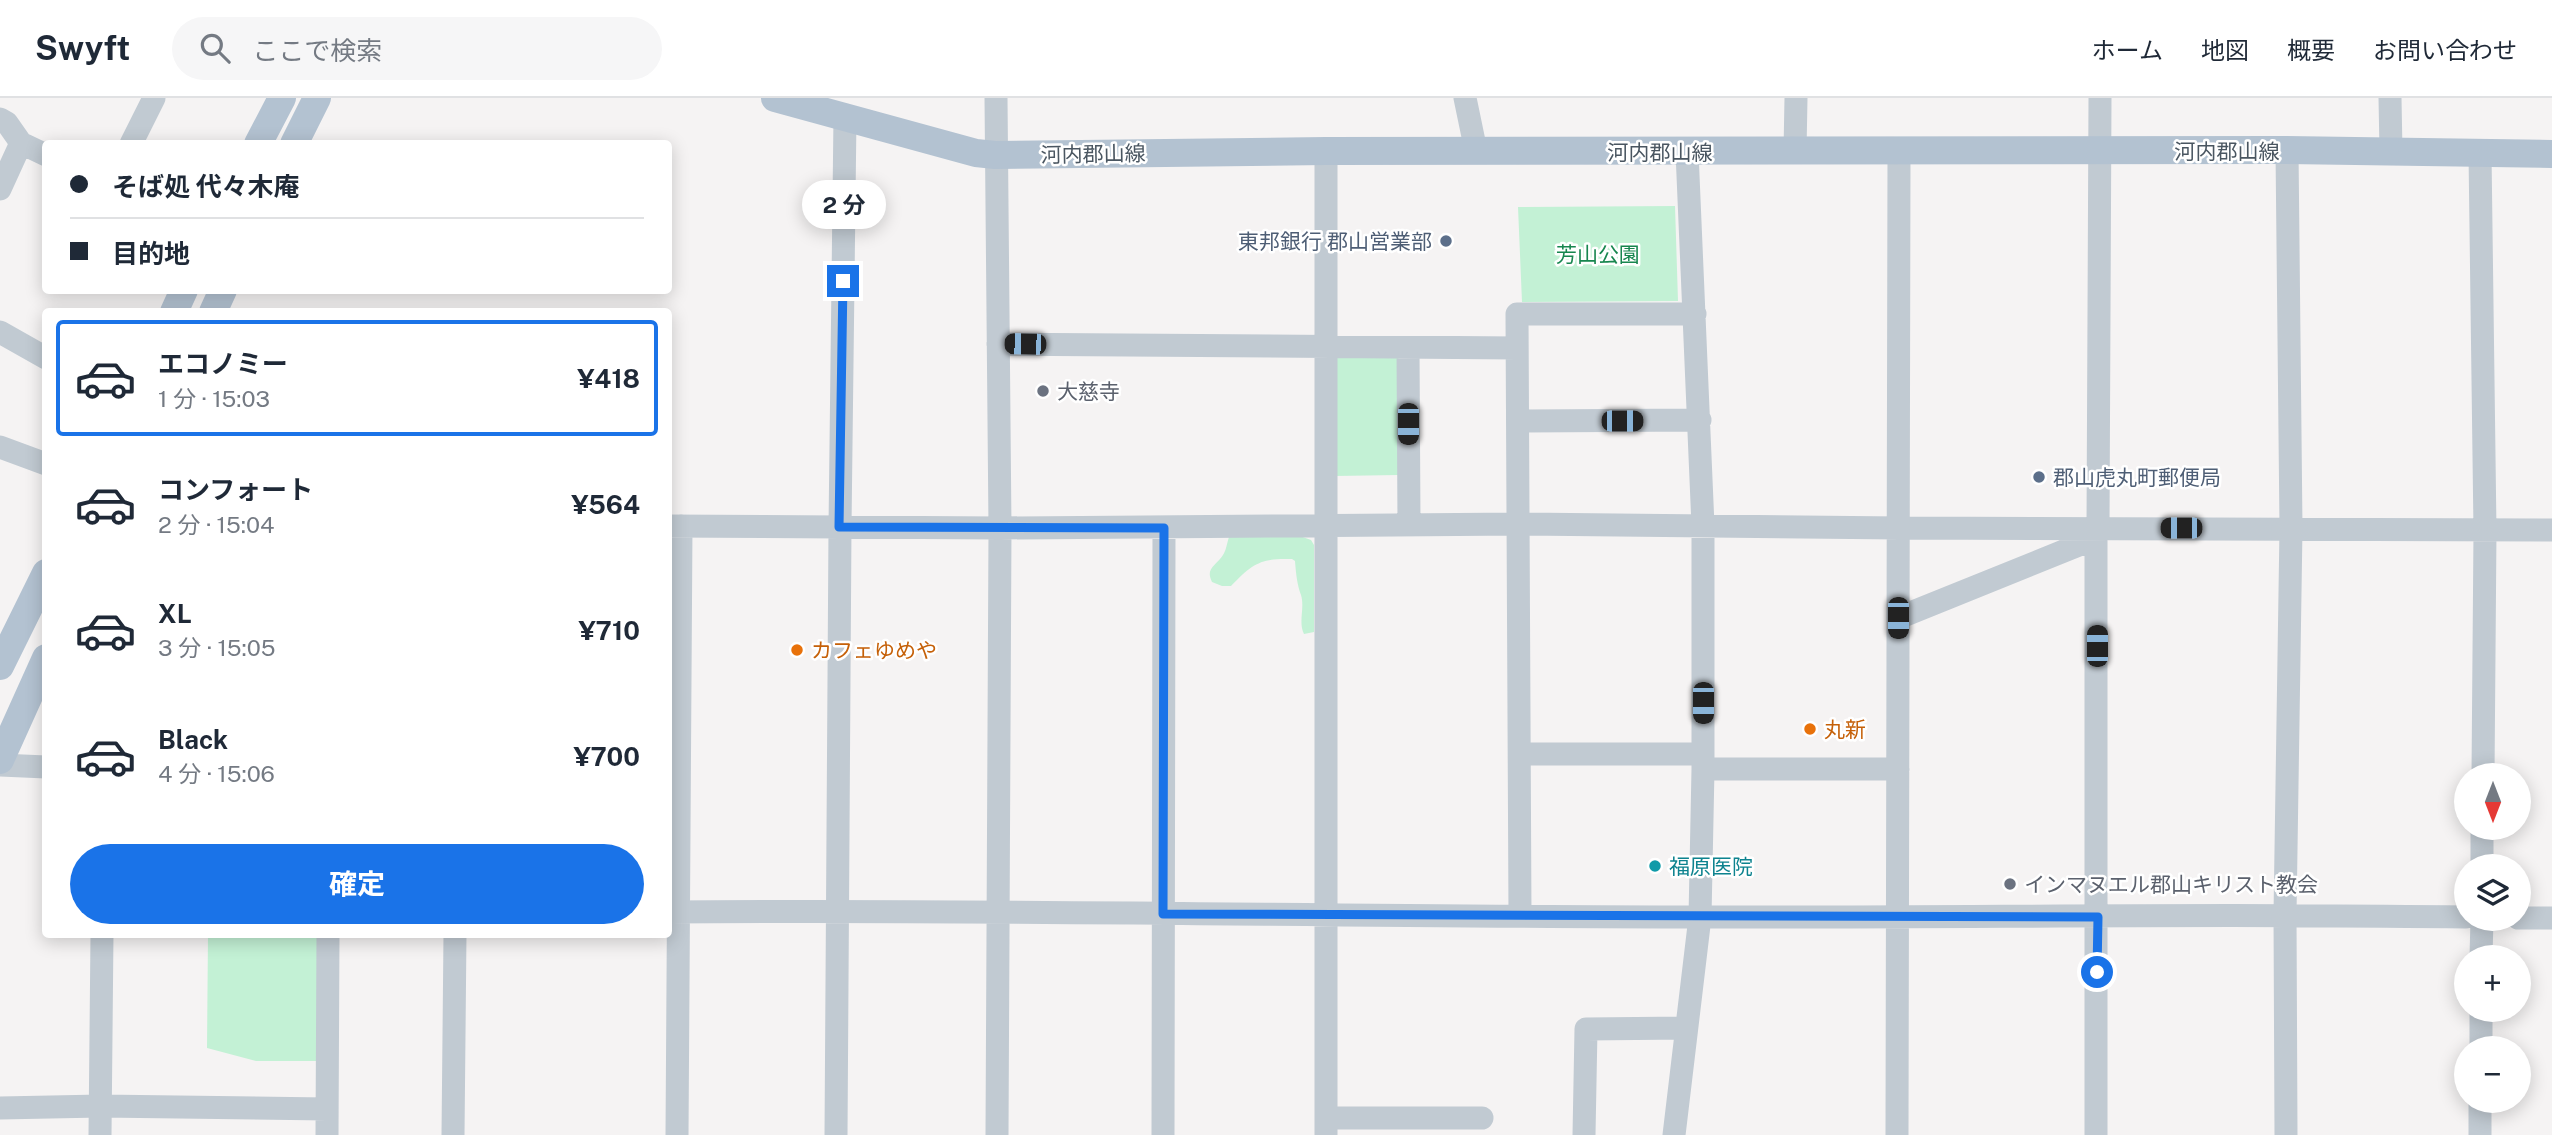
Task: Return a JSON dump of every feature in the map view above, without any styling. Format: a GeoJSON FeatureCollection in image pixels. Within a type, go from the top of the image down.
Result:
{"type":"FeatureCollection","features":[{"type":"Feature","properties":{"kind":"main road"},"geometry":{"type":"LineString","coordinates":[[260,140],[282,98]]}},
{"type":"Feature","properties":{"kind":"main road"},"geometry":{"type":"LineString","coordinates":[[297,140],[317,98]]}},
{"type":"Feature","properties":{"kind":"main road","name":"河内郡山線"},"geometry":{"type":"LineString","coordinates":[[775,98],[976,153],[995,155],[1326,151],[2287,150],[2552,154]]}},
{"type":"Feature","properties":{"kind":"main road"},"geometry":{"type":"LineString","coordinates":[[0,667],[42,581]]}},
{"type":"Feature","properties":{"kind":"main road"},"geometry":{"type":"LineString","coordinates":[[0,763],[42,667]]}},
{"type":"Feature","properties":{"kind":"street"},"geometry":{"type":"LineString","coordinates":[[133,140],[155,98]]}},
{"type":"Feature","properties":{"kind":"street"},"geometry":{"type":"LineString","coordinates":[[996,98],[1000,528],[997,1135]]}},
{"type":"Feature","properties":{"kind":"street"},"geometry":{"type":"LineString","coordinates":[[1465,98],[1476,151]]}},
{"type":"Feature","properties":{"kind":"street"},"geometry":{"type":"LineString","coordinates":[[1795,151],[1796,98]]}},
{"type":"Feature","properties":{"kind":"street"},"geometry":{"type":"LineString","coordinates":[[2096,1135],[2100,98]]}},
{"type":"Feature","properties":{"kind":"street"},"geometry":{"type":"LineString","coordinates":[[2390,98],[2391,151]]}},
{"type":"Feature","properties":{"kind":"street"},"geometry":{"type":"LineString","coordinates":[[836,1135],[839,527],[845,117]]}},
{"type":"Feature","properties":{"kind":"street"},"geometry":{"type":"LineString","coordinates":[[0,120],[7,123],[21,143],[42,153]]}},
{"type":"Feature","properties":{"kind":"street"},"geometry":{"type":"LineString","coordinates":[[0,189],[21,143]]}},
{"type":"Feature","properties":{"kind":"street"},"geometry":{"type":"LineString","coordinates":[[2286,1135],[2285,914],[2291,528],[2287,150]]}},
{"type":"Feature","properties":{"kind":"street"},"geometry":{"type":"LineString","coordinates":[[1326,151],[1326,1127],[1482,1118]]}},
{"type":"Feature","properties":{"kind":"street"},"geometry":{"type":"LineString","coordinates":[[1897,1135],[1899,151]]}},
{"type":"Feature","properties":{"kind":"street"},"geometry":{"type":"LineString","coordinates":[[1674,1135],[1700,917],[1703,761],[1703,526],[1687,152]]}},
{"type":"Feature","properties":{"kind":"street"},"geometry":{"type":"LineString","coordinates":[[2480,153],[2485,531],[2483,763]]}},
{"type":"Feature","properties":{"kind":"street"},"geometry":{"type":"LineString","coordinates":[[1520,916],[1517,314],[1695,314]]}},
{"type":"Feature","properties":{"kind":"street"},"geometry":{"type":"LineString","coordinates":[[0,332],[42,356]]}},
{"type":"Feature","properties":{"kind":"street"},"geometry":{"type":"LineString","coordinates":[[998,344],[1517,348]]}},
{"type":"Feature","properties":{"kind":"street"},"geometry":{"type":"LineString","coordinates":[[1408,348],[1409,524]]}},
{"type":"Feature","properties":{"kind":"street"},"geometry":{"type":"LineString","coordinates":[[1518,421],[1700,420]]}},
{"type":"Feature","properties":{"kind":"street"},"geometry":{"type":"LineString","coordinates":[[0,447],[42,463]]}},
{"type":"Feature","properties":{"kind":"street"},"geometry":{"type":"LineString","coordinates":[[677,1135],[674,912],[675,526],[1164,528],[1519,524],[2097,533],[2291,528],[2552,530]]}},
{"type":"Feature","properties":{"kind":"street"},"geometry":{"type":"LineString","coordinates":[[1163,1135],[1164,528]]}},
{"type":"Feature","properties":{"kind":"street"},"geometry":{"type":"LineString","coordinates":[[1898,618],[2097,533]]}},
{"type":"Feature","properties":{"kind":"street"},"geometry":{"type":"LineString","coordinates":[[1520,754],[1898,769]]}},
{"type":"Feature","properties":{"kind":"street"},"geometry":{"type":"LineString","coordinates":[[0,763],[42,768]]}},
{"type":"Feature","properties":{"kind":"street"},"geometry":{"type":"LineString","coordinates":[[674,912],[1700,917],[2285,914],[2454,918]]}},
{"type":"Feature","properties":{"kind":"street"},"geometry":{"type":"LineString","coordinates":[[2531,918],[2552,918]]}},
{"type":"Feature","properties":{"kind":"street"},"geometry":{"type":"LineString","coordinates":[[100,1135],[102,938]]}},
{"type":"Feature","properties":{"kind":"street"},"geometry":{"type":"LineString","coordinates":[[327,1135],[328,938]]}},
{"type":"Feature","properties":{"kind":"street"},"geometry":{"type":"LineString","coordinates":[[453,1135],[455,938]]}},
{"type":"Feature","properties":{"kind":"street"},"geometry":{"type":"LineString","coordinates":[[1584,1135],[1586,1029],[1686,1028]]}},
{"type":"Feature","properties":{"kind":"street"},"geometry":{"type":"LineString","coordinates":[[0,1108],[101,1106],[327,1109]]}},
{"type":"Feature","properties":{"kind":"street"},"geometry":{"type":"LineString","coordinates":[[2480,1113],[2480,1135]]}},
{"type":"Feature","properties":{"kind":"green space","name":"芳山公園"},"geometry":{"type":"Polygon","coordinates":[[[1675,206],[1678,301],[1522,302],[1518,207],[1675,206]]]}},
{"type":"Feature","properties":{"kind":"green space"},"geometry":{"type":"Polygon","coordinates":[[[1395,355],[1401,361],[1399,475],[1335,476],[1334,356],[1395,355]]]}},
{"type":"Feature","properties":{"kind":"green space"},"geometry":{"type":"Polygon","coordinates":[[[1300,536],[1311,540],[1314,545],[1314,632],[1304,634],[1302,629],[1302,600],[1295,561],[1292,559],[1258,564],[1231,586],[1212,582],[1211,570],[1224,553],[1229,537],[1300,536]]]}},
{"type":"Feature","properties":{"kind":"green space"},"geometry":{"type":"Polygon","coordinates":[[[208,938],[321,938],[320,1061],[256,1061],[207,1048],[208,938]]]}},
{"type":"Feature","properties":{"kind":"place","name":"東邦銀行 郡山営業部"},"geometry":{"type":"Point","coordinates":[1446,241]}},
{"type":"Feature","properties":{"kind":"place","name":"大慈寺"},"geometry":{"type":"Point","coordinates":[1043,391]}},
{"type":"Feature","properties":{"kind":"place","name":"郡山虎丸町郵便局"},"geometry":{"type":"Point","coordinates":[2039,477]}},
{"type":"Feature","properties":{"kind":"place","name":"カフェゆめや"},"geometry":{"type":"Point","coordinates":[797,650]}},
{"type":"Feature","properties":{"kind":"place","name":"丸新"},"geometry":{"type":"Point","coordinates":[1810,729]}},
{"type":"Feature","properties":{"kind":"place","name":"福原医院"},"geometry":{"type":"Point","coordinates":[1655,866]}},
{"type":"Feature","properties":{"kind":"place","name":"インマヌエル郡山キリスト教会"},"geometry":{"type":"Point","coordinates":[2010,884]}},
{"type":"Feature","properties":{"kind":"route"},"geometry":{"type":"LineString","coordinates":[[843,281],[839,527],[1164,528],[1163,914],[2098,917],[2097,972]]}}]}
